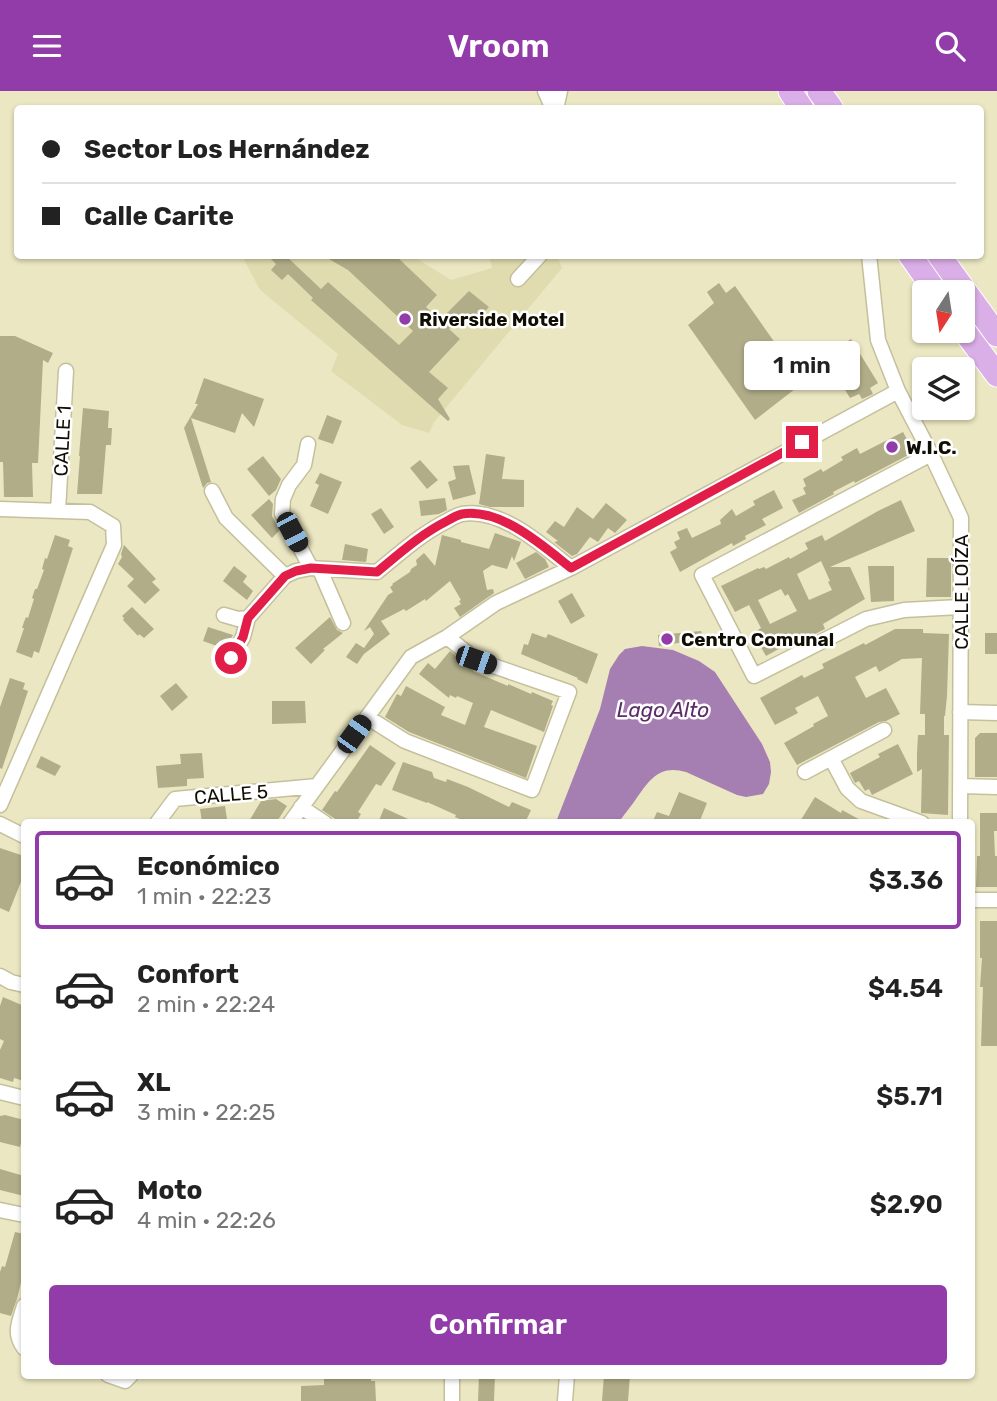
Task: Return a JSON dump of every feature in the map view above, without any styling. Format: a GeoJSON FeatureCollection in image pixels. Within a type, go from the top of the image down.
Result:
{"type":"FeatureCollection","features":[{"type":"Feature","properties":{"kind":"main road"},"geometry":{"type":"LineString","coordinates":[[913,259],[928,280]]}},
{"type":"Feature","properties":{"kind":"main road"},"geometry":{"type":"LineString","coordinates":[[942,259],[993,326]]}},
{"type":"Feature","properties":{"kind":"main road"},"geometry":{"type":"LineString","coordinates":[[973,343],[997,375]]}},
{"type":"Feature","properties":{"kind":"street"},"geometry":{"type":"LineString","coordinates":[[518,279],[536,259]]}},
{"type":"Feature","properties":{"kind":"street","name":"CALLE LOÍZA"},"geometry":{"type":"LineString","coordinates":[[869,259],[878,340],[898,391],[961,518],[960,819]]}},
{"type":"Feature","properties":{"kind":"street","name":"CALLE 1"},"geometry":{"type":"LineString","coordinates":[[58,511],[66,371]]}},
{"type":"Feature","properties":{"kind":"street"},"geometry":{"type":"LineString","coordinates":[[293,819],[411,657],[447,638],[496,603],[571,568],[898,391]]}},
{"type":"Feature","properties":{"kind":"street"},"geometry":{"type":"LineString","coordinates":[[308,444],[304,465],[289,485],[283,499],[282,514],[316,569],[343,623]]}},
{"type":"Feature","properties":{"kind":"street"},"geometry":{"type":"LineString","coordinates":[[931,454],[702,575],[754,676],[866,619],[904,610],[960,607]]}},
{"type":"Feature","properties":{"kind":"street"},"geometry":{"type":"LineString","coordinates":[[212,491],[226,518],[285,576]]}},
{"type":"Feature","properties":{"kind":"street"},"geometry":{"type":"LineString","coordinates":[[0,509],[90,512],[113,526],[114,545],[0,806]]}},
{"type":"Feature","properties":{"kind":"street"},"geometry":{"type":"LineString","coordinates":[[231,658],[243,637],[248,618],[285,576],[296,571],[316,569],[377,572],[429,530],[460,514],[487,515],[510,525],[538,541],[571,568]]}},
{"type":"Feature","properties":{"kind":"street"},"geometry":{"type":"LineString","coordinates":[[224,615],[248,618]]}},
{"type":"Feature","properties":{"kind":"street"},"geometry":{"type":"LineString","coordinates":[[367,717],[405,741],[532,790],[569,692],[476,660],[447,638]]}},
{"type":"Feature","properties":{"kind":"street"},"geometry":{"type":"LineString","coordinates":[[960,712],[997,713]]}},
{"type":"Feature","properties":{"kind":"street"},"geometry":{"type":"LineString","coordinates":[[805,772],[884,730]]}},
{"type":"Feature","properties":{"kind":"street"},"geometry":{"type":"LineString","coordinates":[[831,758],[847,788],[861,801],[911,819]]}},
{"type":"Feature","properties":{"kind":"street","name":"CALLE 5"},"geometry":{"type":"LineString","coordinates":[[159,819],[175,799],[317,786]]}},
{"type":"Feature","properties":{"kind":"street"},"geometry":{"type":"LineString","coordinates":[[960,786],[997,787]]}},
{"type":"Feature","properties":{"kind":"street"},"geometry":{"type":"LineString","coordinates":[[301,807],[319,819]]}},
{"type":"Feature","properties":{"kind":"street"},"geometry":{"type":"LineString","coordinates":[[0,824],[21,834]]}},
{"type":"Feature","properties":{"kind":"street"},"geometry":{"type":"LineString","coordinates":[[975,900],[997,900]]}},
{"type":"Feature","properties":{"kind":"street"},"geometry":{"type":"LineString","coordinates":[[0,976],[21,984]]}},
{"type":"Feature","properties":{"kind":"street"},"geometry":{"type":"LineString","coordinates":[[0,1093],[21,1097]]}},
{"type":"Feature","properties":{"kind":"street"},"geometry":{"type":"LineString","coordinates":[[0,1210],[21,1214]]}},
{"type":"Feature","properties":{"kind":"street"},"geometry":{"type":"LineString","coordinates":[[21,1318],[18,1337],[21,1342]]}},
{"type":"Feature","properties":{"kind":"street"},"geometry":{"type":"LineString","coordinates":[[452,1401],[453,1379]]}},
{"type":"Feature","properties":{"kind":"street"},"geometry":{"type":"LineString","coordinates":[[565,1401],[567,1379]]}},
{"type":"Feature","properties":{"kind":"shaded area"},"geometry":{"type":"Polygon","coordinates":[[[244,259],[418,259],[451,280],[492,268],[490,259],[558,259],[562,268],[434,422],[429,433],[402,425],[331,371],[338,354],[260,290],[244,259]]]}},
{"type":"Feature","properties":{"kind":"water","name":"Lago Alto"},"geometry":{"type":"Polygon","coordinates":[[[642,646],[673,650],[699,661],[715,672],[762,744],[770,762],[769,784],[763,794],[746,797],[737,795],[686,772],[669,770],[651,780],[621,819],[557,819],[600,709],[610,669],[625,649],[642,646]]]}},
{"type":"Feature","properties":{"kind":"building"},"geometry":{"type":"Polygon","coordinates":[[[271,259],[289,259],[321,289],[328,282],[399,345],[413,331],[348,270],[329,259],[399,259],[437,295],[426,307],[440,320],[469,291],[489,307],[474,324],[465,317],[449,329],[460,339],[429,372],[448,388],[438,399],[450,419],[448,421],[311,300],[313,298],[288,274],[282,280],[271,270],[276,264],[271,259]]]}},
{"type":"Feature","properties":{"kind":"building"},"geometry":{"type":"Polygon","coordinates":[[[719,283],[726,293],[735,286],[780,350],[789,343],[801,359],[792,365],[804,382],[755,420],[688,325],[714,303],[707,292],[719,283]]]}},
{"type":"Feature","properties":{"kind":"building"},"geometry":{"type":"Polygon","coordinates":[[[0,336],[15,336],[53,353],[48,363],[43,360],[38,463],[32,463],[33,497],[4,497],[3,462],[0,462],[0,336]]]}},
{"type":"Feature","properties":{"kind":"building"},"geometry":{"type":"Polygon","coordinates":[[[851,339],[878,383],[870,388],[873,394],[862,399],[859,394],[850,398],[825,357],[851,339]]]}},
{"type":"Feature","properties":{"kind":"building"},"geometry":{"type":"Polygon","coordinates":[[[204,378],[264,399],[254,427],[242,413],[235,433],[191,418],[211,482],[203,488],[184,428],[198,404],[195,404],[204,378]]]}},
{"type":"Feature","properties":{"kind":"building"},"geometry":{"type":"Polygon","coordinates":[[[83,408],[109,411],[111,445],[106,445],[102,494],[77,494],[83,408]]]}},
{"type":"Feature","properties":{"kind":"building"},"geometry":{"type":"Polygon","coordinates":[[[327,415],[342,421],[333,444],[318,439],[327,415]]]}},
{"type":"Feature","properties":{"kind":"building"},"geometry":{"type":"Polygon","coordinates":[[[903,432],[914,452],[833,492],[834,494],[799,513],[792,500],[806,494],[803,479],[821,469],[823,472],[857,448],[860,454],[903,432]]]}},
{"type":"Feature","properties":{"kind":"building"},"geometry":{"type":"Polygon","coordinates":[[[486,454],[505,457],[502,479],[524,480],[524,507],[490,507],[479,504],[486,454]]]}},
{"type":"Feature","properties":{"kind":"building"},"geometry":{"type":"Polygon","coordinates":[[[263,456],[281,479],[276,490],[269,496],[247,469],[263,456]]]}},
{"type":"Feature","properties":{"kind":"building"},"geometry":{"type":"Polygon","coordinates":[[[420,460],[438,480],[427,489],[410,468],[420,460]]]}},
{"type":"Feature","properties":{"kind":"building"},"geometry":{"type":"Polygon","coordinates":[[[469,465],[476,494],[453,500],[448,482],[456,479],[453,466],[469,465]]]}},
{"type":"Feature","properties":{"kind":"building"},"geometry":{"type":"Polygon","coordinates":[[[320,473],[342,482],[328,514],[310,506],[319,485],[315,483],[320,473]]]}},
{"type":"Feature","properties":{"kind":"building"},"geometry":{"type":"Polygon","coordinates":[[[774,490],[783,508],[762,519],[766,525],[745,536],[746,539],[733,546],[732,543],[680,572],[670,552],[677,548],[674,542],[680,539],[677,532],[687,528],[692,538],[721,524],[720,520],[732,509],[736,516],[755,505],[753,501],[774,490]]]}},
{"type":"Feature","properties":{"kind":"building"},"geometry":{"type":"Polygon","coordinates":[[[445,498],[447,510],[421,516],[419,501],[445,498]]]}},
{"type":"Feature","properties":{"kind":"building"},"geometry":{"type":"Polygon","coordinates":[[[269,499],[273,504],[272,516],[280,530],[272,538],[251,515],[269,499]]]}},
{"type":"Feature","properties":{"kind":"building"},"geometry":{"type":"Polygon","coordinates":[[[901,500],[915,531],[830,567],[850,567],[865,599],[823,624],[825,629],[766,656],[753,633],[761,628],[749,605],[735,612],[721,586],[758,568],[766,569],[789,557],[790,559],[808,549],[805,543],[822,535],[825,541],[901,500]],[[821,561],[797,574],[809,600],[832,590],[821,561]],[[781,589],[758,600],[770,624],[797,611],[788,594],[785,596],[781,589]]]}},
{"type":"Feature","properties":{"kind":"building"},"geometry":{"type":"Polygon","coordinates":[[[606,503],[627,520],[615,533],[608,528],[598,542],[590,537],[577,554],[572,556],[546,532],[555,521],[564,527],[577,507],[593,519],[606,503]]]}},
{"type":"Feature","properties":{"kind":"building"},"geometry":{"type":"Polygon","coordinates":[[[381,508],[394,527],[384,534],[371,514],[381,508]]]}},
{"type":"Feature","properties":{"kind":"building"},"geometry":{"type":"Polygon","coordinates":[[[495,533],[521,542],[514,561],[512,556],[507,569],[492,565],[483,571],[487,590],[493,589],[494,593],[460,617],[454,608],[461,604],[461,600],[450,581],[426,601],[425,599],[406,611],[404,609],[381,621],[390,634],[364,654],[357,664],[346,657],[356,643],[364,648],[374,634],[370,627],[364,631],[388,595],[393,592],[390,587],[392,584],[410,572],[417,565],[416,560],[424,553],[435,566],[442,535],[489,549],[495,533]]]}},
{"type":"Feature","properties":{"kind":"building"},"geometry":{"type":"Polygon","coordinates":[[[55,535],[70,540],[68,546],[73,548],[39,653],[34,651],[32,658],[16,652],[35,589],[44,570],[45,558],[47,559],[55,535]]]}},
{"type":"Feature","properties":{"kind":"building"},"geometry":{"type":"Polygon","coordinates":[[[345,544],[368,549],[366,562],[342,560],[345,544]]]}},
{"type":"Feature","properties":{"kind":"building"},"geometry":{"type":"Polygon","coordinates":[[[124,545],[156,579],[152,582],[160,590],[145,604],[127,586],[134,579],[118,564],[124,545]]]}},
{"type":"Feature","properties":{"kind":"building"},"geometry":{"type":"Polygon","coordinates":[[[536,552],[545,559],[549,567],[525,579],[516,563],[536,552]]]}},
{"type":"Feature","properties":{"kind":"building"},"geometry":{"type":"Polygon","coordinates":[[[927,558],[951,558],[951,597],[926,597],[927,558]]]}},
{"type":"Feature","properties":{"kind":"building"},"geometry":{"type":"Polygon","coordinates":[[[234,566],[247,576],[243,582],[253,591],[247,600],[223,581],[234,566]]]}},
{"type":"Feature","properties":{"kind":"building"},"geometry":{"type":"Polygon","coordinates":[[[868,566],[894,566],[894,601],[871,602],[868,566]]]}},
{"type":"Feature","properties":{"kind":"building"},"geometry":{"type":"Polygon","coordinates":[[[572,593],[585,616],[571,624],[558,601],[572,593]]]}},
{"type":"Feature","properties":{"kind":"building"},"geometry":{"type":"Polygon","coordinates":[[[132,607],[154,629],[144,638],[139,634],[138,636],[123,620],[122,616],[132,607]]]}},
{"type":"Feature","properties":{"kind":"building"},"geometry":{"type":"Polygon","coordinates":[[[330,617],[337,630],[343,633],[323,649],[325,650],[311,664],[295,648],[330,617]]]}},
{"type":"Feature","properties":{"kind":"building"},"geometry":{"type":"Polygon","coordinates":[[[208,627],[233,635],[225,649],[203,641],[208,627]]]}},
{"type":"Feature","properties":{"kind":"building"},"geometry":{"type":"Polygon","coordinates":[[[895,629],[923,629],[923,633],[949,634],[944,716],[944,735],[949,735],[948,815],[921,813],[922,769],[917,772],[917,753],[918,735],[925,735],[925,714],[920,714],[922,658],[902,659],[879,672],[876,666],[855,677],[866,698],[886,688],[900,714],[879,722],[797,765],[784,743],[828,716],[818,696],[795,708],[798,713],[775,725],[760,698],[802,675],[804,678],[824,668],[822,664],[895,629]]]}},
{"type":"Feature","properties":{"kind":"building"},"geometry":{"type":"Polygon","coordinates":[[[701,631],[703,639],[659,646],[658,635],[701,631]]]}},
{"type":"Feature","properties":{"kind":"building"},"geometry":{"type":"Polygon","coordinates":[[[532,633],[546,638],[548,634],[598,654],[587,684],[521,654],[532,633]]]}},
{"type":"Feature","properties":{"kind":"building"},"geometry":{"type":"Polygon","coordinates":[[[985,633],[997,633],[997,654],[985,654],[985,633]]]}},
{"type":"Feature","properties":{"kind":"building"},"geometry":{"type":"Polygon","coordinates":[[[450,651],[475,672],[553,701],[544,732],[491,710],[484,727],[537,746],[526,778],[409,732],[385,717],[397,694],[401,696],[406,686],[445,707],[441,715],[465,725],[473,703],[457,696],[456,698],[450,695],[449,698],[419,674],[428,663],[435,669],[450,651]]]}},
{"type":"Feature","properties":{"kind":"building"},"geometry":{"type":"Polygon","coordinates":[[[10,678],[25,683],[23,689],[28,691],[2,769],[0,707],[10,678]]]}},
{"type":"Feature","properties":{"kind":"building"},"geometry":{"type":"Polygon","coordinates":[[[176,683],[188,697],[172,711],[160,696],[176,683]]]}},
{"type":"Feature","properties":{"kind":"building"},"geometry":{"type":"Polygon","coordinates":[[[272,701],[305,701],[306,723],[272,724],[272,701]]]}},
{"type":"Feature","properties":{"kind":"building"},"geometry":{"type":"Polygon","coordinates":[[[980,733],[997,733],[997,777],[975,777],[975,738],[980,733]]]}},
{"type":"Feature","properties":{"kind":"building"},"geometry":{"type":"Polygon","coordinates":[[[898,744],[913,774],[872,795],[869,789],[865,791],[859,781],[855,783],[850,773],[898,744]]]}},
{"type":"Feature","properties":{"kind":"building"},"geometry":{"type":"Polygon","coordinates":[[[370,745],[396,763],[381,786],[376,784],[358,812],[361,814],[358,819],[335,819],[322,810],[335,791],[337,792],[370,745]]]}},
{"type":"Feature","properties":{"kind":"building"},"geometry":{"type":"Polygon","coordinates":[[[202,753],[204,778],[187,779],[187,786],[158,788],[156,766],[181,764],[180,754],[202,753]]]}},
{"type":"Feature","properties":{"kind":"building"},"geometry":{"type":"Polygon","coordinates":[[[41,756],[61,766],[55,776],[36,767],[41,756]]]}},
{"type":"Feature","properties":{"kind":"building"},"geometry":{"type":"Polygon","coordinates":[[[403,762],[432,772],[434,778],[446,782],[447,779],[468,787],[509,807],[512,802],[531,810],[527,819],[459,819],[427,802],[392,790],[403,762]]]}},
{"type":"Feature","properties":{"kind":"building"},"geometry":{"type":"Polygon","coordinates":[[[679,792],[707,803],[701,819],[654,819],[657,812],[669,816],[679,792]]]}},
{"type":"Feature","properties":{"kind":"building"},"geometry":{"type":"Polygon","coordinates":[[[815,797],[841,813],[842,810],[859,819],[801,819],[815,797]]]}},
{"type":"Feature","properties":{"kind":"building"},"geometry":{"type":"Polygon","coordinates":[[[276,799],[287,806],[279,819],[250,819],[261,801],[276,799]]]}},
{"type":"Feature","properties":{"kind":"building"},"geometry":{"type":"Polygon","coordinates":[[[225,806],[227,819],[202,819],[200,809],[225,806]]]}},
{"type":"Feature","properties":{"kind":"building"},"geometry":{"type":"Polygon","coordinates":[[[384,808],[408,819],[380,819],[384,808]]]}},
{"type":"Feature","properties":{"kind":"building"},"geometry":{"type":"Polygon","coordinates":[[[980,813],[997,813],[997,831],[994,831],[997,887],[976,887],[977,856],[980,856],[980,813]]]}},
{"type":"Feature","properties":{"kind":"building"},"geometry":{"type":"Polygon","coordinates":[[[0,848],[21,855],[21,882],[9,912],[0,908],[0,848]]]}},
{"type":"Feature","properties":{"kind":"building"},"geometry":{"type":"Polygon","coordinates":[[[980,921],[997,921],[997,1046],[981,1046],[983,987],[980,987],[980,921]]]}},
{"type":"Feature","properties":{"kind":"building"},"geometry":{"type":"Polygon","coordinates":[[[3,997],[21,1005],[21,1080],[14,1078],[13,1082],[0,1078],[0,1050],[4,1041],[0,1039],[0,1006],[3,997]]]}},
{"type":"Feature","properties":{"kind":"building"},"geometry":{"type":"Polygon","coordinates":[[[0,1116],[21,1119],[20,1147],[0,1142],[0,1116]]]}},
{"type":"Feature","properties":{"kind":"building"},"geometry":{"type":"Polygon","coordinates":[[[0,1169],[21,1175],[21,1195],[0,1190],[0,1169]]]}},
{"type":"Feature","properties":{"kind":"building"},"geometry":{"type":"Polygon","coordinates":[[[15,1232],[21,1233],[21,1282],[11,1316],[0,1313],[0,1272],[2,1266],[5,1267],[15,1232]]]}},
{"type":"Feature","properties":{"kind":"building"},"geometry":{"type":"Polygon","coordinates":[[[324,1379],[371,1379],[375,1381],[376,1401],[301,1401],[301,1386],[324,1385],[324,1379]]]}},
{"type":"Feature","properties":{"kind":"building"},"geometry":{"type":"Polygon","coordinates":[[[479,1379],[495,1379],[494,1401],[478,1401],[479,1379]]]}},
{"type":"Feature","properties":{"kind":"building"},"geometry":{"type":"Polygon","coordinates":[[[604,1379],[630,1379],[628,1401],[602,1401],[604,1379]]]}},
{"type":"Feature","properties":{"kind":"place","name":"Riverside Motel"},"geometry":{"type":"Point","coordinates":[405,319]}},
{"type":"Feature","properties":{"kind":"place","name":"W.I.C."},"geometry":{"type":"Point","coordinates":[892,447]}},
{"type":"Feature","properties":{"kind":"place","name":"Centro Comunal"},"geometry":{"type":"Point","coordinates":[667,639]}},
{"type":"Feature","properties":{"kind":"route"},"geometry":{"type":"LineString","coordinates":[[231,658],[243,637],[248,618],[285,576],[296,571],[311,568],[377,572],[429,530],[460,514],[487,515],[510,525],[538,541],[571,568],[802,442]]}}]}
